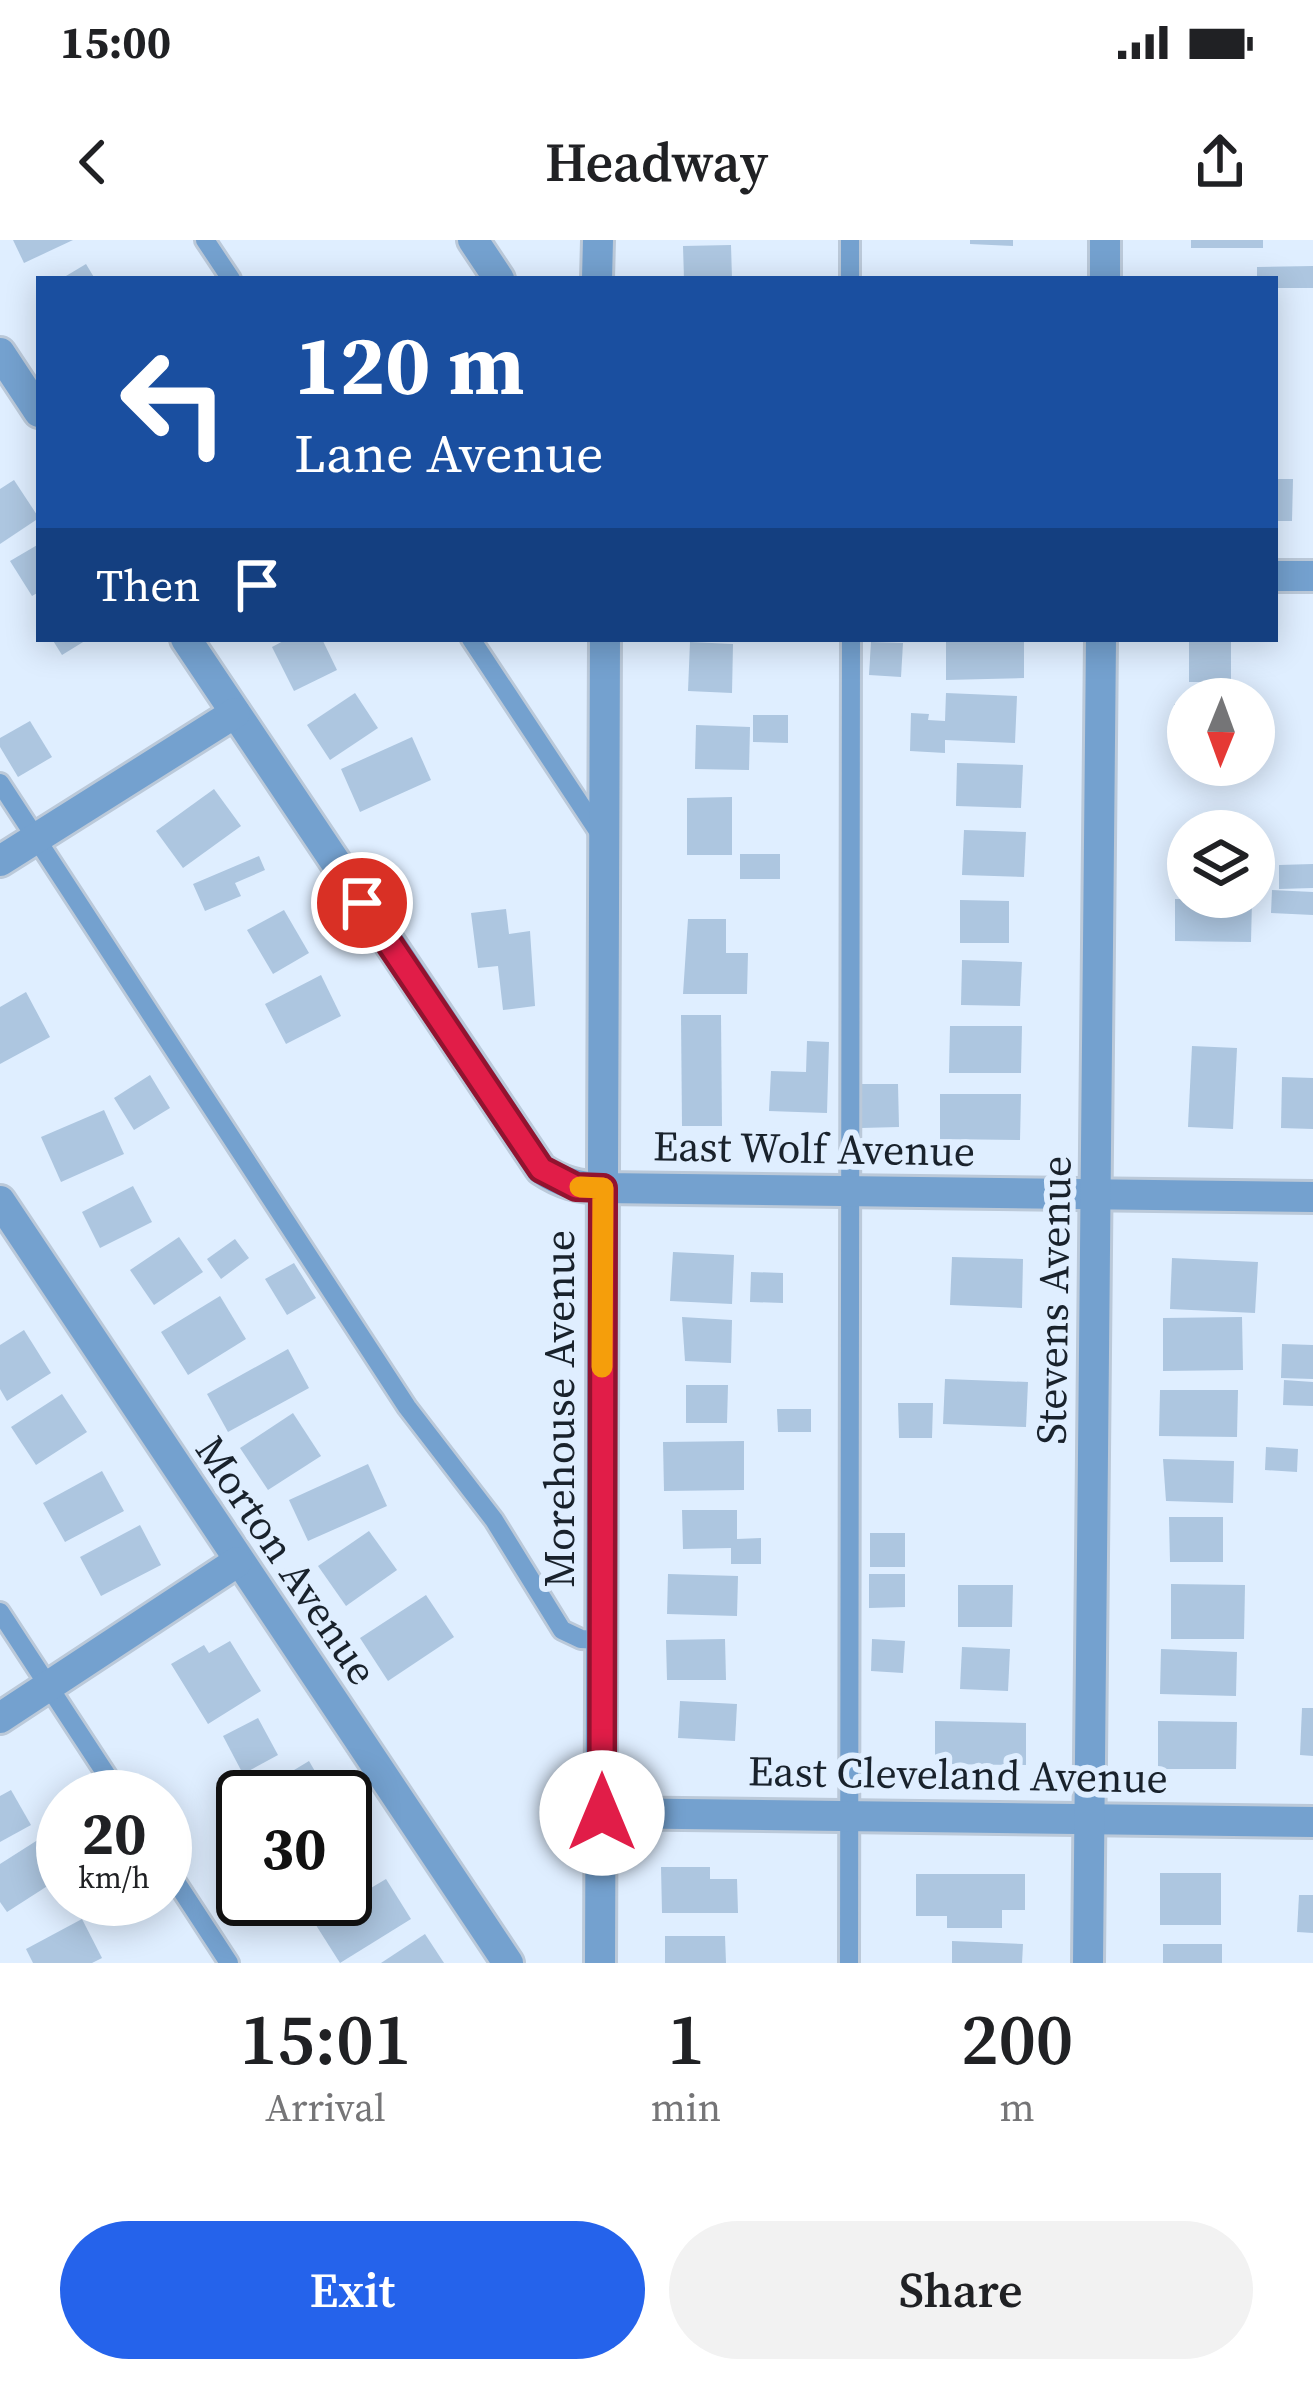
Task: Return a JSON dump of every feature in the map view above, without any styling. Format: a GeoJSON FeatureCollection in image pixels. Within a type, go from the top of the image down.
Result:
{"type":"FeatureCollection","features":[{"type":"Feature","properties":{"kind":"street"},"geometry":{"type":"LineString","coordinates":[[473,240],[497,276]]}},
{"type":"Feature","properties":{"kind":"street"},"geometry":{"type":"LineString","coordinates":[[597,276],[598,240]]}},
{"type":"Feature","properties":{"kind":"street"},"geometry":{"type":"LineString","coordinates":[[1105,240],[1105,276]]}},
{"type":"Feature","properties":{"kind":"street"},"geometry":{"type":"LineString","coordinates":[[0,352],[36,407]]}},
{"type":"Feature","properties":{"kind":"street"},"geometry":{"type":"LineString","coordinates":[[1278,576],[1313,576]]}},
{"type":"Feature","properties":{"kind":"street","name":"East Wolf Avenue"},"geometry":{"type":"LineString","coordinates":[[188,642],[541,1169],[576,1187],[1313,1197]]}},
{"type":"Feature","properties":{"kind":"street","name":"Morehouse Avenue"},"geometry":{"type":"LineString","coordinates":[[600,1963],[605,642]]}},
{"type":"Feature","properties":{"kind":"street","name":"Stevens Avenue"},"geometry":{"type":"LineString","coordinates":[[1088,1963],[1101,642]]}},
{"type":"Feature","properties":{"kind":"street"},"geometry":{"type":"LineString","coordinates":[[0,861],[235,713]]}},
{"type":"Feature","properties":{"kind":"street","name":"Morton Avenue"},"geometry":{"type":"LineString","coordinates":[[0,1201],[508,1963]]}},
{"type":"Feature","properties":{"kind":"street"},"geometry":{"type":"LineString","coordinates":[[0,1718],[238,1562]]}},
{"type":"Feature","properties":{"kind":"street","name":"East Cleveland Avenue"},"geometry":{"type":"LineString","coordinates":[[602,1813],[1313,1822]]}},
{"type":"Feature","properties":{"kind":"lane"},"geometry":{"type":"LineString","coordinates":[[205,240],[229,276]]}},
{"type":"Feature","properties":{"kind":"lane"},"geometry":{"type":"LineString","coordinates":[[850,240],[850,276]]}},
{"type":"Feature","properties":{"kind":"lane"},"geometry":{"type":"LineString","coordinates":[[473,642],[605,841]]}},
{"type":"Feature","properties":{"kind":"lane"},"geometry":{"type":"LineString","coordinates":[[849,1963],[851,642]]}},
{"type":"Feature","properties":{"kind":"lane"},"geometry":{"type":"LineString","coordinates":[[0,783],[407,1407],[494,1520],[562,1630],[581,1639],[600,1640]]}},
{"type":"Feature","properties":{"kind":"lane"},"geometry":{"type":"LineString","coordinates":[[0,1612],[103,1770]]}},
{"type":"Feature","properties":{"kind":"lane"},"geometry":{"type":"LineString","coordinates":[[192,1906],[229,1963]]}},
{"type":"Feature","properties":{"kind":"building"},"geometry":{"type":"Polygon","coordinates":[[[13,240],[73,240],[24,263],[13,240]]]}},
{"type":"Feature","properties":{"kind":"building"},"geometry":{"type":"Polygon","coordinates":[[[970,240],[1013,240],[1013,246],[970,244],[970,240]]]}},
{"type":"Feature","properties":{"kind":"building"},"geometry":{"type":"Polygon","coordinates":[[[1191,240],[1263,240],[1263,248],[1191,248],[1191,240]]]}},
{"type":"Feature","properties":{"kind":"building"},"geometry":{"type":"Polygon","coordinates":[[[731,245],[732,276],[684,276],[683,246],[731,245]]]}},
{"type":"Feature","properties":{"kind":"building"},"geometry":{"type":"Polygon","coordinates":[[[86,264],[93,276],[66,276],[86,264]]]}},
{"type":"Feature","properties":{"kind":"building"},"geometry":{"type":"Polygon","coordinates":[[[1313,266],[1313,288],[1278,288],[1278,276],[1257,276],[1257,267],[1313,266]]]}},
{"type":"Feature","properties":{"kind":"building"},"geometry":{"type":"Polygon","coordinates":[[[1278,479],[1293,479],[1292,521],[1278,521],[1278,479]]]}},
{"type":"Feature","properties":{"kind":"building"},"geometry":{"type":"Polygon","coordinates":[[[14,480],[36,520],[0,544],[0,489],[14,480]]]}},
{"type":"Feature","properties":{"kind":"building"},"geometry":{"type":"Polygon","coordinates":[[[36,546],[36,594],[32,596],[10,561],[36,546]]]}},
{"type":"Feature","properties":{"kind":"building"},"geometry":{"type":"Polygon","coordinates":[[[54,642],[83,642],[62,655],[54,642]]]}},
{"type":"Feature","properties":{"kind":"building"},"geometry":{"type":"Polygon","coordinates":[[[281,642],[323,642],[337,670],[294,691],[272,647],[281,642]]]}},
{"type":"Feature","properties":{"kind":"building"},"geometry":{"type":"Polygon","coordinates":[[[690,642],[733,644],[732,693],[688,691],[690,642]]]}},
{"type":"Feature","properties":{"kind":"building"},"geometry":{"type":"Polygon","coordinates":[[[871,642],[903,643],[901,677],[869,675],[871,642]]]}},
{"type":"Feature","properties":{"kind":"building"},"geometry":{"type":"Polygon","coordinates":[[[946,642],[1024,642],[1024,678],[946,680],[946,642]]]}},
{"type":"Feature","properties":{"kind":"building"},"geometry":{"type":"Polygon","coordinates":[[[1189,642],[1231,642],[1231,678],[1189,678],[1189,642]]]}},
{"type":"Feature","properties":{"kind":"building"},"geometry":{"type":"Polygon","coordinates":[[[355,693],[378,728],[330,760],[307,725],[355,693]]]}},
{"type":"Feature","properties":{"kind":"building"},"geometry":{"type":"Polygon","coordinates":[[[946,693],[1017,696],[1015,743],[945,740],[945,753],[910,751],[911,713],[945,721],[946,693]]]}},
{"type":"Feature","properties":{"kind":"building"},"geometry":{"type":"Polygon","coordinates":[[[753,715],[788,715],[788,743],[753,742],[753,715]]]}},
{"type":"Feature","properties":{"kind":"building"},"geometry":{"type":"Polygon","coordinates":[[[30,721],[52,757],[18,777],[0,747],[0,738],[30,721]]]}},
{"type":"Feature","properties":{"kind":"building"},"geometry":{"type":"Polygon","coordinates":[[[696,725],[750,727],[749,770],[695,769],[696,725]]]}},
{"type":"Feature","properties":{"kind":"building"},"geometry":{"type":"Polygon","coordinates":[[[412,737],[431,780],[360,812],[341,769],[412,737]]]}},
{"type":"Feature","properties":{"kind":"building"},"geometry":{"type":"Polygon","coordinates":[[[957,763],[1023,765],[1021,808],[956,806],[957,763]]]}},
{"type":"Feature","properties":{"kind":"building"},"geometry":{"type":"Polygon","coordinates":[[[214,789],[241,826],[183,868],[156,831],[214,789]]]}},
{"type":"Feature","properties":{"kind":"building"},"geometry":{"type":"Polygon","coordinates":[[[732,797],[732,855],[687,855],[687,798],[732,797]]]}},
{"type":"Feature","properties":{"kind":"building"},"geometry":{"type":"Polygon","coordinates":[[[964,830],[1026,832],[1024,877],[962,875],[964,830]]]}},
{"type":"Feature","properties":{"kind":"building"},"geometry":{"type":"Polygon","coordinates":[[[740,854],[780,854],[780,879],[740,879],[740,854]]]}},
{"type":"Feature","properties":{"kind":"building"},"geometry":{"type":"Polygon","coordinates":[[[259,856],[265,870],[235,883],[241,896],[205,911],[193,884],[259,856]]]}},
{"type":"Feature","properties":{"kind":"building"},"geometry":{"type":"Polygon","coordinates":[[[1313,864],[1313,888],[1279,889],[1279,865],[1313,864]]]}},
{"type":"Feature","properties":{"kind":"building"},"geometry":{"type":"Polygon","coordinates":[[[1275,890],[1313,892],[1313,915],[1275,913],[1275,890]]]}},
{"type":"Feature","properties":{"kind":"building"},"geometry":{"type":"Polygon","coordinates":[[[960,900],[1009,901],[1009,943],[960,943],[960,900]]]}},
{"type":"Feature","properties":{"kind":"building"},"geometry":{"type":"Polygon","coordinates":[[[506,909],[509,934],[530,931],[535,1006],[503,1010],[498,966],[478,968],[471,913],[506,909]]]}},
{"type":"Feature","properties":{"kind":"building"},"geometry":{"type":"Polygon","coordinates":[[[284,910],[309,953],[273,974],[247,930],[284,910]]]}},
{"type":"Feature","properties":{"kind":"building"},"geometry":{"type":"Polygon","coordinates":[[[1175,918],[1252,918],[1251,942],[1175,941],[1175,918]]]}},
{"type":"Feature","properties":{"kind":"building"},"geometry":{"type":"Polygon","coordinates":[[[688,919],[726,919],[726,953],[748,953],[747,994],[683,994],[688,919]]]}},
{"type":"Feature","properties":{"kind":"building"},"geometry":{"type":"Polygon","coordinates":[[[962,960],[1022,962],[1020,1006],[961,1005],[962,960]]]}},
{"type":"Feature","properties":{"kind":"building"},"geometry":{"type":"Polygon","coordinates":[[[321,975],[341,1016],[286,1044],[265,1004],[321,975]]]}},
{"type":"Feature","properties":{"kind":"building"},"geometry":{"type":"Polygon","coordinates":[[[26,992],[50,1037],[0,1064],[0,1007],[26,992]]]}},
{"type":"Feature","properties":{"kind":"building"},"geometry":{"type":"Polygon","coordinates":[[[681,1015],[721,1015],[722,1126],[682,1126],[681,1015]]]}},
{"type":"Feature","properties":{"kind":"building"},"geometry":{"type":"Polygon","coordinates":[[[950,1026],[1022,1026],[1021,1073],[949,1073],[950,1026]]]}},
{"type":"Feature","properties":{"kind":"building"},"geometry":{"type":"Polygon","coordinates":[[[807,1041],[829,1042],[827,1113],[769,1111],[771,1071],[806,1072],[807,1041]]]}},
{"type":"Feature","properties":{"kind":"building"},"geometry":{"type":"Polygon","coordinates":[[[1192,1046],[1237,1048],[1233,1129],[1188,1127],[1192,1046]]]}},
{"type":"Feature","properties":{"kind":"building"},"geometry":{"type":"Polygon","coordinates":[[[150,1075],[170,1108],[134,1130],[114,1098],[150,1075]]]}},
{"type":"Feature","properties":{"kind":"building"},"geometry":{"type":"Polygon","coordinates":[[[1282,1077],[1313,1078],[1313,1129],[1281,1128],[1282,1077]]]}},
{"type":"Feature","properties":{"kind":"building"},"geometry":{"type":"Polygon","coordinates":[[[861,1084],[898,1084],[899,1127],[861,1128],[861,1084]]]}},
{"type":"Feature","properties":{"kind":"building"},"geometry":{"type":"Polygon","coordinates":[[[940,1094],[1021,1094],[1020,1140],[940,1139],[940,1094]]]}},
{"type":"Feature","properties":{"kind":"building"},"geometry":{"type":"Polygon","coordinates":[[[104,1110],[124,1154],[61,1182],[41,1137],[104,1110]]]}},
{"type":"Feature","properties":{"kind":"building"},"geometry":{"type":"Polygon","coordinates":[[[133,1186],[152,1222],[100,1248],[82,1212],[133,1186]]]}},
{"type":"Feature","properties":{"kind":"building"},"geometry":{"type":"Polygon","coordinates":[[[179,1237],[203,1272],[154,1305],[130,1270],[179,1237]]]}},
{"type":"Feature","properties":{"kind":"building"},"geometry":{"type":"Polygon","coordinates":[[[235,1239],[249,1258],[221,1279],[207,1259],[235,1239]]]}},
{"type":"Feature","properties":{"kind":"building"},"geometry":{"type":"Polygon","coordinates":[[[673,1252],[734,1255],[732,1304],[670,1301],[673,1252]]]}},
{"type":"Feature","properties":{"kind":"building"},"geometry":{"type":"Polygon","coordinates":[[[952,1257],[1023,1259],[1022,1308],[950,1305],[952,1257]]]}},
{"type":"Feature","properties":{"kind":"building"},"geometry":{"type":"Polygon","coordinates":[[[1172,1258],[1258,1262],[1255,1313],[1170,1309],[1172,1258]]]}},
{"type":"Feature","properties":{"kind":"building"},"geometry":{"type":"Polygon","coordinates":[[[294,1263],[316,1298],[287,1315],[265,1279],[294,1263]]]}},
{"type":"Feature","properties":{"kind":"building"},"geometry":{"type":"Polygon","coordinates":[[[751,1272],[783,1273],[783,1303],[750,1302],[751,1272]]]}},
{"type":"Feature","properties":{"kind":"building"},"geometry":{"type":"Polygon","coordinates":[[[220,1296],[246,1339],[188,1375],[161,1332],[220,1296]]]}},
{"type":"Feature","properties":{"kind":"building"},"geometry":{"type":"Polygon","coordinates":[[[682,1317],[732,1320],[731,1363],[685,1361],[682,1317]]]}},
{"type":"Feature","properties":{"kind":"building"},"geometry":{"type":"Polygon","coordinates":[[[1242,1317],[1243,1370],[1163,1371],[1163,1318],[1242,1317]]]}},
{"type":"Feature","properties":{"kind":"building"},"geometry":{"type":"Polygon","coordinates":[[[24,1330],[51,1373],[7,1401],[0,1389],[0,1345],[24,1330]]]}},
{"type":"Feature","properties":{"kind":"building"},"geometry":{"type":"Polygon","coordinates":[[[1282,1344],[1313,1345],[1313,1379],[1281,1378],[1282,1344]]]}},
{"type":"Feature","properties":{"kind":"building"},"geometry":{"type":"Polygon","coordinates":[[[288,1349],[309,1388],[228,1432],[207,1394],[288,1349]]]}},
{"type":"Feature","properties":{"kind":"building"},"geometry":{"type":"Polygon","coordinates":[[[945,1379],[1028,1382],[1026,1427],[943,1424],[945,1379]]]}},
{"type":"Feature","properties":{"kind":"building"},"geometry":{"type":"Polygon","coordinates":[[[1284,1380],[1313,1382],[1313,1406],[1283,1405],[1284,1380]]]}},
{"type":"Feature","properties":{"kind":"building"},"geometry":{"type":"Polygon","coordinates":[[[686,1385],[728,1385],[727,1423],[686,1423],[686,1385]]]}},
{"type":"Feature","properties":{"kind":"building"},"geometry":{"type":"Polygon","coordinates":[[[1160,1390],[1238,1390],[1237,1437],[1159,1436],[1160,1390]]]}},
{"type":"Feature","properties":{"kind":"building"},"geometry":{"type":"Polygon","coordinates":[[[62,1394],[87,1432],[36,1465],[11,1427],[62,1394]]]}},
{"type":"Feature","properties":{"kind":"building"},"geometry":{"type":"Polygon","coordinates":[[[898,1403],[933,1403],[932,1438],[899,1438],[898,1403]]]}},
{"type":"Feature","properties":{"kind":"building"},"geometry":{"type":"Polygon","coordinates":[[[777,1409],[811,1409],[811,1432],[778,1432],[777,1409]]]}},
{"type":"Feature","properties":{"kind":"building"},"geometry":{"type":"Polygon","coordinates":[[[293,1413],[321,1456],[268,1490],[240,1448],[293,1413]]]}},
{"type":"Feature","properties":{"kind":"building"},"geometry":{"type":"Polygon","coordinates":[[[744,1441],[744,1490],[664,1491],[663,1442],[744,1441]]]}},
{"type":"Feature","properties":{"kind":"building"},"geometry":{"type":"Polygon","coordinates":[[[1266,1447],[1298,1449],[1297,1472],[1265,1470],[1266,1447]]]}},
{"type":"Feature","properties":{"kind":"building"},"geometry":{"type":"Polygon","coordinates":[[[1163,1459],[1234,1461],[1233,1503],[1166,1501],[1163,1459]]]}},
{"type":"Feature","properties":{"kind":"building"},"geometry":{"type":"Polygon","coordinates":[[[368,1464],[387,1506],[308,1541],[289,1500],[368,1464]]]}},
{"type":"Feature","properties":{"kind":"building"},"geometry":{"type":"Polygon","coordinates":[[[102,1471],[124,1511],[65,1542],[43,1503],[102,1471]]]}},
{"type":"Feature","properties":{"kind":"building"},"geometry":{"type":"Polygon","coordinates":[[[682,1510],[737,1510],[737,1539],[761,1538],[761,1564],[731,1564],[731,1548],[683,1549],[682,1510]]]}},
{"type":"Feature","properties":{"kind":"building"},"geometry":{"type":"Polygon","coordinates":[[[1169,1517],[1223,1517],[1223,1562],[1170,1562],[1169,1517]]]}},
{"type":"Feature","properties":{"kind":"building"},"geometry":{"type":"Polygon","coordinates":[[[140,1525],[161,1565],[101,1596],[80,1557],[140,1525]]]}},
{"type":"Feature","properties":{"kind":"building"},"geometry":{"type":"Polygon","coordinates":[[[369,1531],[397,1570],[346,1606],[318,1566],[369,1531]]]}},
{"type":"Feature","properties":{"kind":"building"},"geometry":{"type":"Polygon","coordinates":[[[870,1533],[905,1533],[905,1567],[870,1567],[870,1533]]]}},
{"type":"Feature","properties":{"kind":"building"},"geometry":{"type":"Polygon","coordinates":[[[668,1574],[738,1576],[737,1616],[667,1614],[668,1574]]]}},
{"type":"Feature","properties":{"kind":"building"},"geometry":{"type":"Polygon","coordinates":[[[869,1574],[905,1574],[905,1607],[869,1608],[869,1574]]]}},
{"type":"Feature","properties":{"kind":"building"},"geometry":{"type":"Polygon","coordinates":[[[1171,1584],[1245,1585],[1244,1639],[1171,1639],[1171,1584]]]}},
{"type":"Feature","properties":{"kind":"building"},"geometry":{"type":"Polygon","coordinates":[[[958,1585],[1013,1585],[1012,1627],[958,1627],[958,1585]]]}},
{"type":"Feature","properties":{"kind":"building"},"geometry":{"type":"Polygon","coordinates":[[[426,1595],[454,1637],[388,1681],[360,1638],[426,1595]]]}},
{"type":"Feature","properties":{"kind":"building"},"geometry":{"type":"Polygon","coordinates":[[[725,1639],[726,1680],[667,1680],[666,1640],[725,1639]]]}},
{"type":"Feature","properties":{"kind":"building"},"geometry":{"type":"Polygon","coordinates":[[[872,1639],[905,1641],[903,1673],[871,1671],[872,1639]]]}},
{"type":"Feature","properties":{"kind":"building"},"geometry":{"type":"Polygon","coordinates":[[[230,1641],[261,1691],[208,1724],[171,1664],[204,1645],[209,1653],[230,1641]]]}},
{"type":"Feature","properties":{"kind":"building"},"geometry":{"type":"Polygon","coordinates":[[[962,1647],[1010,1649],[1008,1691],[960,1689],[962,1647]]]}},
{"type":"Feature","properties":{"kind":"building"},"geometry":{"type":"Polygon","coordinates":[[[1161,1649],[1237,1652],[1236,1696],[1160,1694],[1161,1649]]]}},
{"type":"Feature","properties":{"kind":"building"},"geometry":{"type":"Polygon","coordinates":[[[680,1701],[737,1704],[735,1741],[678,1738],[680,1701]]]}},
{"type":"Feature","properties":{"kind":"building"},"geometry":{"type":"Polygon","coordinates":[[[1302,1708],[1313,1708],[1313,1756],[1300,1755],[1302,1708]]]}},
{"type":"Feature","properties":{"kind":"building"},"geometry":{"type":"Polygon","coordinates":[[[258,1718],[278,1755],[241,1770],[223,1736],[258,1718]]]}},
{"type":"Feature","properties":{"kind":"building"},"geometry":{"type":"Polygon","coordinates":[[[935,1721],[1026,1723],[1026,1765],[935,1764],[935,1721]]]}},
{"type":"Feature","properties":{"kind":"building"},"geometry":{"type":"Polygon","coordinates":[[[1158,1721],[1237,1722],[1236,1769],[1158,1769],[1158,1721]]]}},
{"type":"Feature","properties":{"kind":"building"},"geometry":{"type":"Polygon","coordinates":[[[309,1761],[314,1770],[294,1770],[309,1761]]]}},
{"type":"Feature","properties":{"kind":"building"},"geometry":{"type":"Polygon","coordinates":[[[11,1790],[31,1825],[0,1842],[0,1796],[11,1790]]]}},
{"type":"Feature","properties":{"kind":"building"},"geometry":{"type":"Polygon","coordinates":[[[36,1841],[36,1893],[7,1912],[0,1902],[0,1864],[36,1841]]]}},
{"type":"Feature","properties":{"kind":"building"},"geometry":{"type":"Polygon","coordinates":[[[661,1867],[710,1867],[710,1879],[737,1879],[738,1913],[662,1913],[661,1867]]]}},
{"type":"Feature","properties":{"kind":"building"},"geometry":{"type":"Polygon","coordinates":[[[1160,1873],[1221,1873],[1221,1925],[1160,1925],[1160,1873]]]}},
{"type":"Feature","properties":{"kind":"building"},"geometry":{"type":"Polygon","coordinates":[[[916,1874],[1025,1874],[1025,1910],[1002,1910],[1002,1928],[947,1928],[947,1916],[916,1916],[916,1874]]]}},
{"type":"Feature","properties":{"kind":"building"},"geometry":{"type":"Polygon","coordinates":[[[386,1879],[411,1919],[340,1963],[317,1926],[372,1926],[372,1887],[386,1879]]]}},
{"type":"Feature","properties":{"kind":"building"},"geometry":{"type":"Polygon","coordinates":[[[1299,1895],[1313,1895],[1313,1933],[1297,1932],[1299,1895]]]}},
{"type":"Feature","properties":{"kind":"building"},"geometry":{"type":"Polygon","coordinates":[[[69,1926],[86,1926],[102,1958],[92,1963],[33,1963],[26,1949],[69,1926]]]}},
{"type":"Feature","properties":{"kind":"building"},"geometry":{"type":"Polygon","coordinates":[[[425,1934],[444,1963],[381,1963],[425,1934]]]}},
{"type":"Feature","properties":{"kind":"building"},"geometry":{"type":"Polygon","coordinates":[[[665,1936],[725,1936],[726,1963],[665,1963],[665,1936]]]}},
{"type":"Feature","properties":{"kind":"building"},"geometry":{"type":"Polygon","coordinates":[[[952,1941],[1023,1944],[1022,1963],[952,1963],[952,1941]]]}},
{"type":"Feature","properties":{"kind":"building"},"geometry":{"type":"Polygon","coordinates":[[[1163,1944],[1222,1944],[1222,1963],[1163,1963],[1163,1944]]]}},
{"type":"Feature","properties":{"kind":"slow traffic"},"geometry":{"type":"LineString","coordinates":[[580,1187],[603,1188],[602,1367]]}},
{"type":"Feature","properties":{"kind":"route"},"geometry":{"type":"LineString","coordinates":[[362,903],[541,1169],[576,1187],[603,1188],[602,1813]]}}]}
